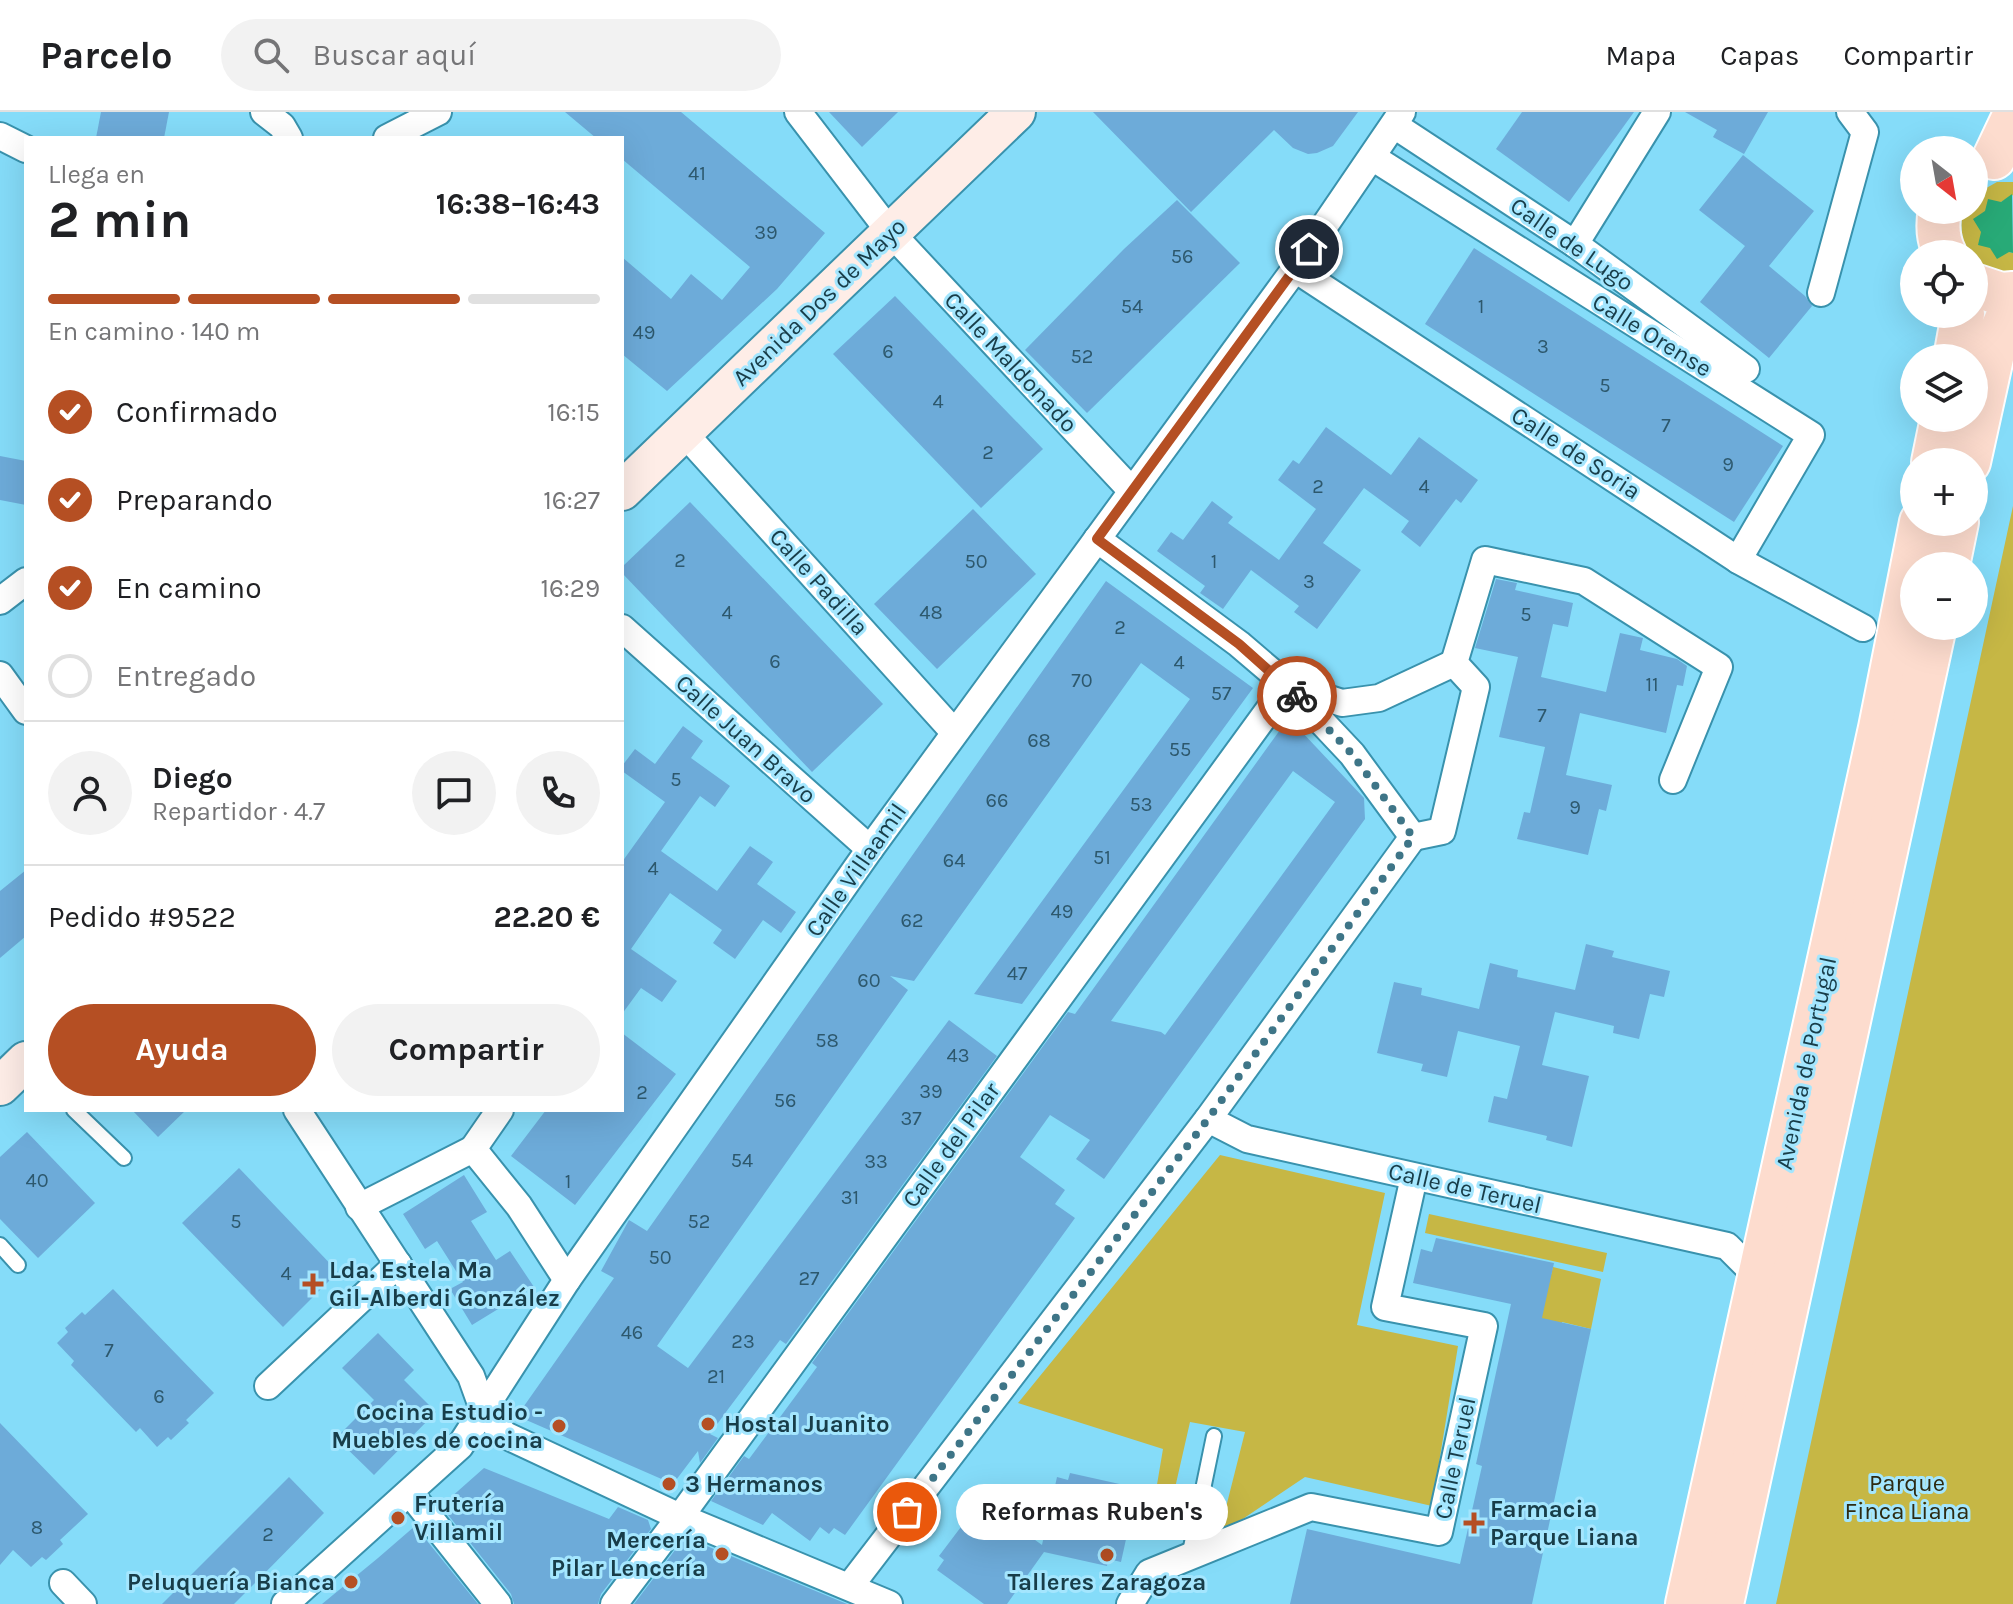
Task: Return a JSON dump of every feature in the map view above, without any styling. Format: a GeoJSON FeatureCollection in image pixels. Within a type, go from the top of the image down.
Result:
{"type":"FeatureCollection","features":[{"type":"Feature","properties":{"kind":"main road"},"geometry":{"type":"LineString","coordinates":[[1994,160],[2013,118]]}},
{"type":"Feature","properties":{"kind":"main road"},"geometry":{"type":"LineString","coordinates":[[1988,290],[2013,293]]}},
{"type":"Feature","properties":{"kind":"main road"},"geometry":{"type":"LineString","coordinates":[[1972,448],[1995,344],[2013,304]]}},
{"type":"Feature","properties":{"kind":"main road","name":"Avenida de Portugal"},"geometry":{"type":"LineString","coordinates":[[1687,1604],[1918,536]]}},
{"type":"Feature","properties":{"kind":"main road","name":"Avenida de Portugal"},"geometry":{"type":"LineString","coordinates":[[1722,1604],[1899,628]]}},
{"type":"Feature","properties":{"kind":"street"},"geometry":{"type":"LineString","coordinates":[[264,112],[282,126],[288,136]]}},
{"type":"Feature","properties":{"kind":"street"},"geometry":{"type":"LineString","coordinates":[[391,136],[438,112]]}},
{"type":"Feature","properties":{"kind":"street","name":"Calle Maldonado"},"geometry":{"type":"LineString","coordinates":[[798,112],[890,232],[1132,491]]}},
{"type":"Feature","properties":{"kind":"street","name":"Avenida Dos de Mayo"},"geometry":{"type":"LineString","coordinates":[[624,489],[1016,112]]}},
{"type":"Feature","properties":{"kind":"street"},"geometry":{"type":"LineString","coordinates":[[1575,244],[1657,112]]}},
{"type":"Feature","properties":{"kind":"street"},"geometry":{"type":"LineString","coordinates":[[1821,293],[1865,132],[1850,112]]}},
{"type":"Feature","properties":{"kind":"street","name":"Calle de Lugo"},"geometry":{"type":"LineString","coordinates":[[1398,118],[1746,369]]}},
{"type":"Feature","properties":{"kind":"street","name":"Calle Villaamil"},"geometry":{"type":"LineString","coordinates":[[285,1604],[460,1446],[567,1280],[870,849],[1295,269],[1398,118]]}},
{"type":"Feature","properties":{"kind":"street"},"geometry":{"type":"LineString","coordinates":[[0,136],[24,148]]}},
{"type":"Feature","properties":{"kind":"street","name":"Calle Orense"},"geometry":{"type":"LineString","coordinates":[[1372,157],[1811,435],[1738,560]]}},
{"type":"Feature","properties":{"kind":"street","name":"Calle de Soria"},"geometry":{"type":"LineString","coordinates":[[1295,269],[1738,560],[1899,628]]}},
{"type":"Feature","properties":{"kind":"street","name":"Calle Padilla"},"geometry":{"type":"LineString","coordinates":[[684,433],[954,732]]}},
{"type":"Feature","properties":{"kind":"street"},"geometry":{"type":"LineString","coordinates":[[1097,539],[1239,644],[1287,685],[1352,754],[1413,837]]}},
{"type":"Feature","properties":{"kind":"street"},"geometry":{"type":"LineString","coordinates":[[1287,685],[1342,703],[1379,698],[1454,663],[1485,560],[1584,581],[1719,667],[1673,780]]}},
{"type":"Feature","properties":{"kind":"street"},"geometry":{"type":"LineString","coordinates":[[0,601],[24,583]]}},
{"type":"Feature","properties":{"kind":"street","name":"Calle Juan Bravo"},"geometry":{"type":"LineString","coordinates":[[624,630],[870,849]]}},
{"type":"Feature","properties":{"kind":"street"},"geometry":{"type":"LineString","coordinates":[[850,1586],[1208,1119],[1413,837],[1442,831],[1476,687],[1454,663]]}},
{"type":"Feature","properties":{"kind":"street"},"geometry":{"type":"LineString","coordinates":[[0,675],[24,708]]}},
{"type":"Feature","properties":{"kind":"street","name":"Calle del Pilar"},"geometry":{"type":"LineString","coordinates":[[614,1604],[1287,685]]}},
{"type":"Feature","properties":{"kind":"street"},"geometry":{"type":"LineString","coordinates":[[298,1112],[471,1376],[484,1412],[505,1435],[680,1517],[889,1604]]}},
{"type":"Feature","properties":{"kind":"street"},"geometry":{"type":"LineString","coordinates":[[359,1207],[473,1149],[499,1112]]}},
{"type":"Feature","properties":{"kind":"street","name":"Calle de Teruel"},"geometry":{"type":"LineString","coordinates":[[1208,1119],[1247,1139],[1727,1246]]}},
{"type":"Feature","properties":{"kind":"street"},"geometry":{"type":"LineString","coordinates":[[473,1149],[519,1206],[567,1280]]}},
{"type":"Feature","properties":{"kind":"street","name":"Calle Teruel"},"geometry":{"type":"LineString","coordinates":[[1130,1604],[1149,1573],[1311,1507],[1439,1532],[1484,1326],[1385,1307],[1414,1177]]}},
{"type":"Feature","properties":{"kind":"street"},"geometry":{"type":"LineString","coordinates":[[1759,1278],[1727,1246],[1771,1221]]}},
{"type":"Feature","properties":{"kind":"street"},"geometry":{"type":"LineString","coordinates":[[268,1386],[398,1264]]}},
{"type":"Feature","properties":{"kind":"street"},"geometry":{"type":"LineString","coordinates":[[410,1493],[498,1604]]}},
{"type":"Feature","properties":{"kind":"street"},"geometry":{"type":"LineString","coordinates":[[63,1583],[83,1604]]}},
{"type":"Feature","properties":{"kind":"lane"},"geometry":{"type":"LineString","coordinates":[[76,1112],[124,1158]]}},
{"type":"Feature","properties":{"kind":"lane"},"geometry":{"type":"LineString","coordinates":[[0,1245],[18,1265]]}},
{"type":"Feature","properties":{"kind":"lane"},"geometry":{"type":"LineString","coordinates":[[1189,1557],[1214,1436]]}},
{"type":"Feature","properties":{"kind":"green space"},"geometry":{"type":"Polygon","coordinates":[[[1997,182],[2013,182],[2013,195],[2001,202],[2009,252],[2013,253],[2013,271],[1988,268],[1988,240],[1964,240],[1962,235],[1961,224],[1988,224],[1988,187],[1997,182]]]}},
{"type":"Feature","properties":{"kind":"green space","name":"Parque Finca Liana"},"geometry":{"type":"Polygon","coordinates":[[[2013,506],[2013,1604],[1776,1604],[1984,640],[1988,640],[1988,622],[2013,506]]]}},
{"type":"Feature","properties":{"kind":"green space"},"geometry":{"type":"Polygon","coordinates":[[[1220,1155],[1385,1193],[1357,1325],[1458,1346],[1432,1506],[1305,1477],[1219,1535],[1245,1432],[1190,1422],[1165,1532],[1150,1526],[1163,1449],[1018,1403],[1220,1155]]]}},
{"type":"Feature","properties":{"kind":"green space"},"geometry":{"type":"Polygon","coordinates":[[[1429,1214],[1607,1253],[1603,1272],[1425,1233],[1429,1214]]]}},
{"type":"Feature","properties":{"kind":"green space"},"geometry":{"type":"Polygon","coordinates":[[[1553,1267],[1601,1279],[1591,1329],[1562,1322],[1557,1344],[1540,1318],[1553,1267]]]}},
{"type":"Feature","properties":{"kind":"shaded area"},"geometry":{"type":"Polygon","coordinates":[[[2012,194],[2013,253],[1997,259],[1988,248],[1988,240],[1979,240],[1981,232],[1976,224],[1988,224],[1988,199],[2001,202],[2012,194]]]}},
{"type":"Feature","properties":{"kind":"building"},"geometry":{"type":"Polygon","coordinates":[[[101,112],[169,112],[164,136],[96,136],[101,112]]]}},
{"type":"Feature","properties":{"kind":"building"},"geometry":{"type":"Polygon","coordinates":[[[565,112],[681,112],[825,233],[777,289],[667,391],[624,356],[624,259],[671,299],[691,274],[722,300],[750,267],[624,161],[624,136],[594,136],[565,112]]]}},
{"type":"Feature","properties":{"kind":"building"},"geometry":{"type":"Polygon","coordinates":[[[829,112],[898,112],[862,147],[829,112]]]}},
{"type":"Feature","properties":{"kind":"building"},"geometry":{"type":"Polygon","coordinates":[[[1093,112],[1358,112],[1333,146],[1317,153],[1308,154],[1293,148],[1274,130],[1191,212],[1093,112]]]}},
{"type":"Feature","properties":{"kind":"building"},"geometry":{"type":"Polygon","coordinates":[[[1522,112],[1634,112],[1569,202],[1496,149],[1522,112]]]}},
{"type":"Feature","properties":{"kind":"building"},"geometry":{"type":"Polygon","coordinates":[[[1685,112],[1768,112],[1744,154],[1713,137],[1717,130],[1685,112]]]}},
{"type":"Feature","properties":{"kind":"building"},"geometry":{"type":"Polygon","coordinates":[[[1743,155],[1814,211],[1769,266],[1805,296],[1812,306],[1769,358],[1700,302],[1745,246],[1699,210],[1743,155]]]}},
{"type":"Feature","properties":{"kind":"building"},"geometry":{"type":"Polygon","coordinates":[[[1177,200],[1240,263],[1087,413],[1025,350],[1177,200]]]}},
{"type":"Feature","properties":{"kind":"building"},"geometry":{"type":"Polygon","coordinates":[[[1474,248],[1783,446],[1734,522],[1425,324],[1474,248]]]}},
{"type":"Feature","properties":{"kind":"building"},"geometry":{"type":"Polygon","coordinates":[[[895,296],[1043,449],[981,508],[833,354],[895,296]]]}},
{"type":"Feature","properties":{"kind":"building"},"geometry":{"type":"Polygon","coordinates":[[[1326,427],[1391,475],[1419,437],[1478,480],[1461,503],[1456,499],[1420,547],[1401,532],[1409,521],[1364,488],[1323,543],[1361,570],[1317,629],[1294,612],[1299,606],[1251,570],[1223,609],[1200,593],[1205,586],[1157,551],[1171,532],[1183,540],[1212,501],[1233,517],[1228,523],[1279,560],[1316,509],[1278,480],[1293,460],[1299,464],[1326,427]]]}},
{"type":"Feature","properties":{"kind":"building"},"geometry":{"type":"Polygon","coordinates":[[[0,456],[24,461],[24,505],[0,500],[0,456]]]}},
{"type":"Feature","properties":{"kind":"building"},"geometry":{"type":"Polygon","coordinates":[[[690,502],[883,704],[812,772],[624,575],[624,565],[690,502]]]}},
{"type":"Feature","properties":{"kind":"building"},"geometry":{"type":"Polygon","coordinates":[[[973,509],[1036,574],[937,669],[874,604],[973,509]]]}},
{"type":"Feature","properties":{"kind":"building"},"geometry":{"type":"Polygon","coordinates":[[[1496,579],[1517,583],[1515,590],[1573,603],[1568,627],[1553,624],[1541,677],[1606,692],[1620,633],[1643,638],[1640,650],[1677,659],[1687,666],[1683,686],[1677,685],[1666,733],[1580,713],[1566,775],[1612,785],[1606,811],[1599,809],[1588,855],[1517,839],[1524,812],[1530,813],[1545,747],[1499,737],[1518,657],[1475,648],[1496,579]]]}},
{"type":"Feature","properties":{"kind":"building"},"geometry":{"type":"Polygon","coordinates":[[[1106,581],[1253,688],[1022,1004],[974,994],[1190,699],[1141,663],[914,981],[890,976],[908,990],[657,1346],[688,1368],[949,1020],[997,1056],[786,1344],[780,1340],[726,1412],[710,1434],[718,1438],[700,1463],[698,1451],[673,1484],[517,1416],[614,1278],[601,1271],[629,1220],[647,1231],[1106,581]]]}},
{"type":"Feature","properties":{"kind":"building"},"geometry":{"type":"Polygon","coordinates":[[[683,726],[703,741],[691,758],[730,786],[715,807],[700,796],[661,851],[717,891],[750,846],[773,862],[757,884],[796,912],[781,933],[763,920],[735,959],[713,943],[722,930],[670,893],[631,949],[677,981],[662,1002],[641,988],[624,1011],[624,859],[665,802],[624,772],[624,763],[635,749],[655,764],[683,726]]]}},
{"type":"Feature","properties":{"kind":"building"},"geometry":{"type":"Polygon","coordinates":[[[1280,730],[1301,731],[1364,798],[1365,819],[1104,1179],[1076,1159],[1090,1140],[1050,1115],[1020,1157],[1065,1190],[1055,1204],[1075,1218],[845,1535],[834,1528],[829,1534],[820,1527],[810,1541],[772,1513],[763,1525],[711,1501],[744,1456],[749,1459],[817,1367],[812,1363],[1068,1012],[1075,1014],[1280,730]],[[1293,771],[1111,1021],[1165,1035],[1335,802],[1293,771]]]}},
{"type":"Feature","properties":{"kind":"building"},"geometry":{"type":"Polygon","coordinates":[[[24,872],[24,938],[0,958],[0,891],[24,872]]]}},
{"type":"Feature","properties":{"kind":"building"},"geometry":{"type":"Polygon","coordinates":[[[1586,944],[1614,951],[1612,957],[1670,971],[1664,997],[1650,994],[1639,1039],[1613,1033],[1614,1026],[1555,1012],[1542,1065],[1589,1076],[1572,1147],[1546,1140],[1547,1136],[1488,1122],[1494,1096],[1507,1099],[1520,1046],[1458,1031],[1447,1077],[1421,1071],[1423,1064],[1377,1053],[1394,982],[1422,988],[1421,995],[1479,1009],[1490,963],[1518,970],[1517,977],[1575,990],[1586,944]]]}},
{"type":"Feature","properties":{"kind":"building"},"geometry":{"type":"Polygon","coordinates":[[[624,1035],[676,1074],[575,1205],[511,1156],[544,1112],[624,1112],[624,1035]]]}},
{"type":"Feature","properties":{"kind":"building"},"geometry":{"type":"Polygon","coordinates":[[[134,1112],[184,1112],[158,1137],[134,1112]]]}},
{"type":"Feature","properties":{"kind":"building"},"geometry":{"type":"Polygon","coordinates":[[[27,1132],[95,1203],[38,1258],[0,1219],[0,1157],[27,1132]]]}},
{"type":"Feature","properties":{"kind":"building"},"geometry":{"type":"Polygon","coordinates":[[[239,1168],[338,1272],[283,1327],[182,1223],[239,1168]]]}},
{"type":"Feature","properties":{"kind":"building"},"geometry":{"type":"Polygon","coordinates":[[[464,1175],[487,1212],[471,1221],[496,1260],[510,1251],[534,1287],[472,1325],[450,1289],[463,1282],[437,1241],[425,1249],[403,1214],[464,1175]]]}},
{"type":"Feature","properties":{"kind":"building"},"geometry":{"type":"Polygon","coordinates":[[[1436,1238],[1554,1263],[1542,1318],[1591,1329],[1532,1604],[1290,1604],[1307,1529],[1460,1564],[1482,1466],[1476,1464],[1511,1304],[1413,1283],[1421,1249],[1432,1252],[1436,1238]]]}},
{"type":"Feature","properties":{"kind":"building"},"geometry":{"type":"Polygon","coordinates":[[[113,1289],[214,1393],[186,1420],[189,1423],[171,1440],[168,1437],[157,1447],[140,1428],[136,1432],[71,1365],[74,1361],[57,1343],[68,1332],[65,1328],[82,1312],[85,1315],[113,1289]]]}},
{"type":"Feature","properties":{"kind":"building"},"geometry":{"type":"Polygon","coordinates":[[[378,1333],[414,1370],[404,1380],[436,1412],[374,1475],[336,1438],[374,1400],[342,1368],[378,1333]]]}},
{"type":"Feature","properties":{"kind":"building"},"geometry":{"type":"Polygon","coordinates":[[[0,1423],[88,1514],[60,1540],[63,1544],[46,1560],[42,1557],[31,1567],[13,1550],[0,1565],[0,1423]]]}},
{"type":"Feature","properties":{"kind":"building"},"geometry":{"type":"Polygon","coordinates":[[[484,1468],[609,1519],[618,1507],[648,1520],[651,1529],[601,1594],[598,1604],[514,1604],[511,1594],[441,1506],[484,1468]]]}},
{"type":"Feature","properties":{"kind":"building"},"geometry":{"type":"Polygon","coordinates":[[[1070,1473],[1124,1485],[1123,1492],[1136,1494],[1121,1562],[1108,1559],[1107,1566],[1044,1552],[1007,1604],[984,1604],[937,1570],[944,1560],[939,1556],[973,1511],[978,1515],[985,1504],[1042,1545],[1057,1477],[1068,1480],[1070,1473]]]}},
{"type":"Feature","properties":{"kind":"building"},"geometry":{"type":"Polygon","coordinates":[[[289,1477],[324,1513],[234,1604],[162,1604],[289,1477]]]}},
{"type":"Feature","properties":{"kind":"building"},"geometry":{"type":"Polygon","coordinates":[[[415,1526],[478,1604],[322,1604],[378,1558],[415,1526]]]}},
{"type":"Feature","properties":{"kind":"building"},"geometry":{"type":"Polygon","coordinates":[[[685,1537],[847,1604],[634,1604],[685,1537]]]}},
{"type":"Feature","properties":{"kind":"way so far"},"geometry":{"type":"LineString","coordinates":[[907,1512],[1208,1119],[1413,837],[1352,754],[1297,696]]}},
{"type":"Feature","properties":{"kind":"place","name":"Lda. Estela Mª Gil-Alberdi González"},"geometry":{"type":"Point","coordinates":[313,1284]}},
{"type":"Feature","properties":{"kind":"place","name":"Hostal Juanito"},"geometry":{"type":"Point","coordinates":[708,1424]}},
{"type":"Feature","properties":{"kind":"place","name":"Cocina Estudio - Muebles de cocina"},"geometry":{"type":"Point","coordinates":[559,1426]}},
{"type":"Feature","properties":{"kind":"place","name":"3 Hermanos"},"geometry":{"type":"Point","coordinates":[669,1484]}},
{"type":"Feature","properties":{"kind":"place","name":"Reformas Ruben's"},"geometry":{"type":"Point","coordinates":[907,1512]}},
{"type":"Feature","properties":{"kind":"place","name":"Frutería Villamil"},"geometry":{"type":"Point","coordinates":[398,1518]}},
{"type":"Feature","properties":{"kind":"place","name":"Farmacia Parque Liana"},"geometry":{"type":"Point","coordinates":[1474,1523]}},
{"type":"Feature","properties":{"kind":"place","name":"Mercería Pilar Lencería"},"geometry":{"type":"Point","coordinates":[722,1554]}},
{"type":"Feature","properties":{"kind":"place","name":"Talleres Zaragoza"},"geometry":{"type":"Point","coordinates":[1107,1555]}},
{"type":"Feature","properties":{"kind":"place","name":"Peluquería Bianca"},"geometry":{"type":"Point","coordinates":[351,1582]}},
{"type":"Feature","properties":{"kind":"route"},"geometry":{"type":"LineString","coordinates":[[1297,696],[1239,644],[1097,539],[1309,249]]}}]}
